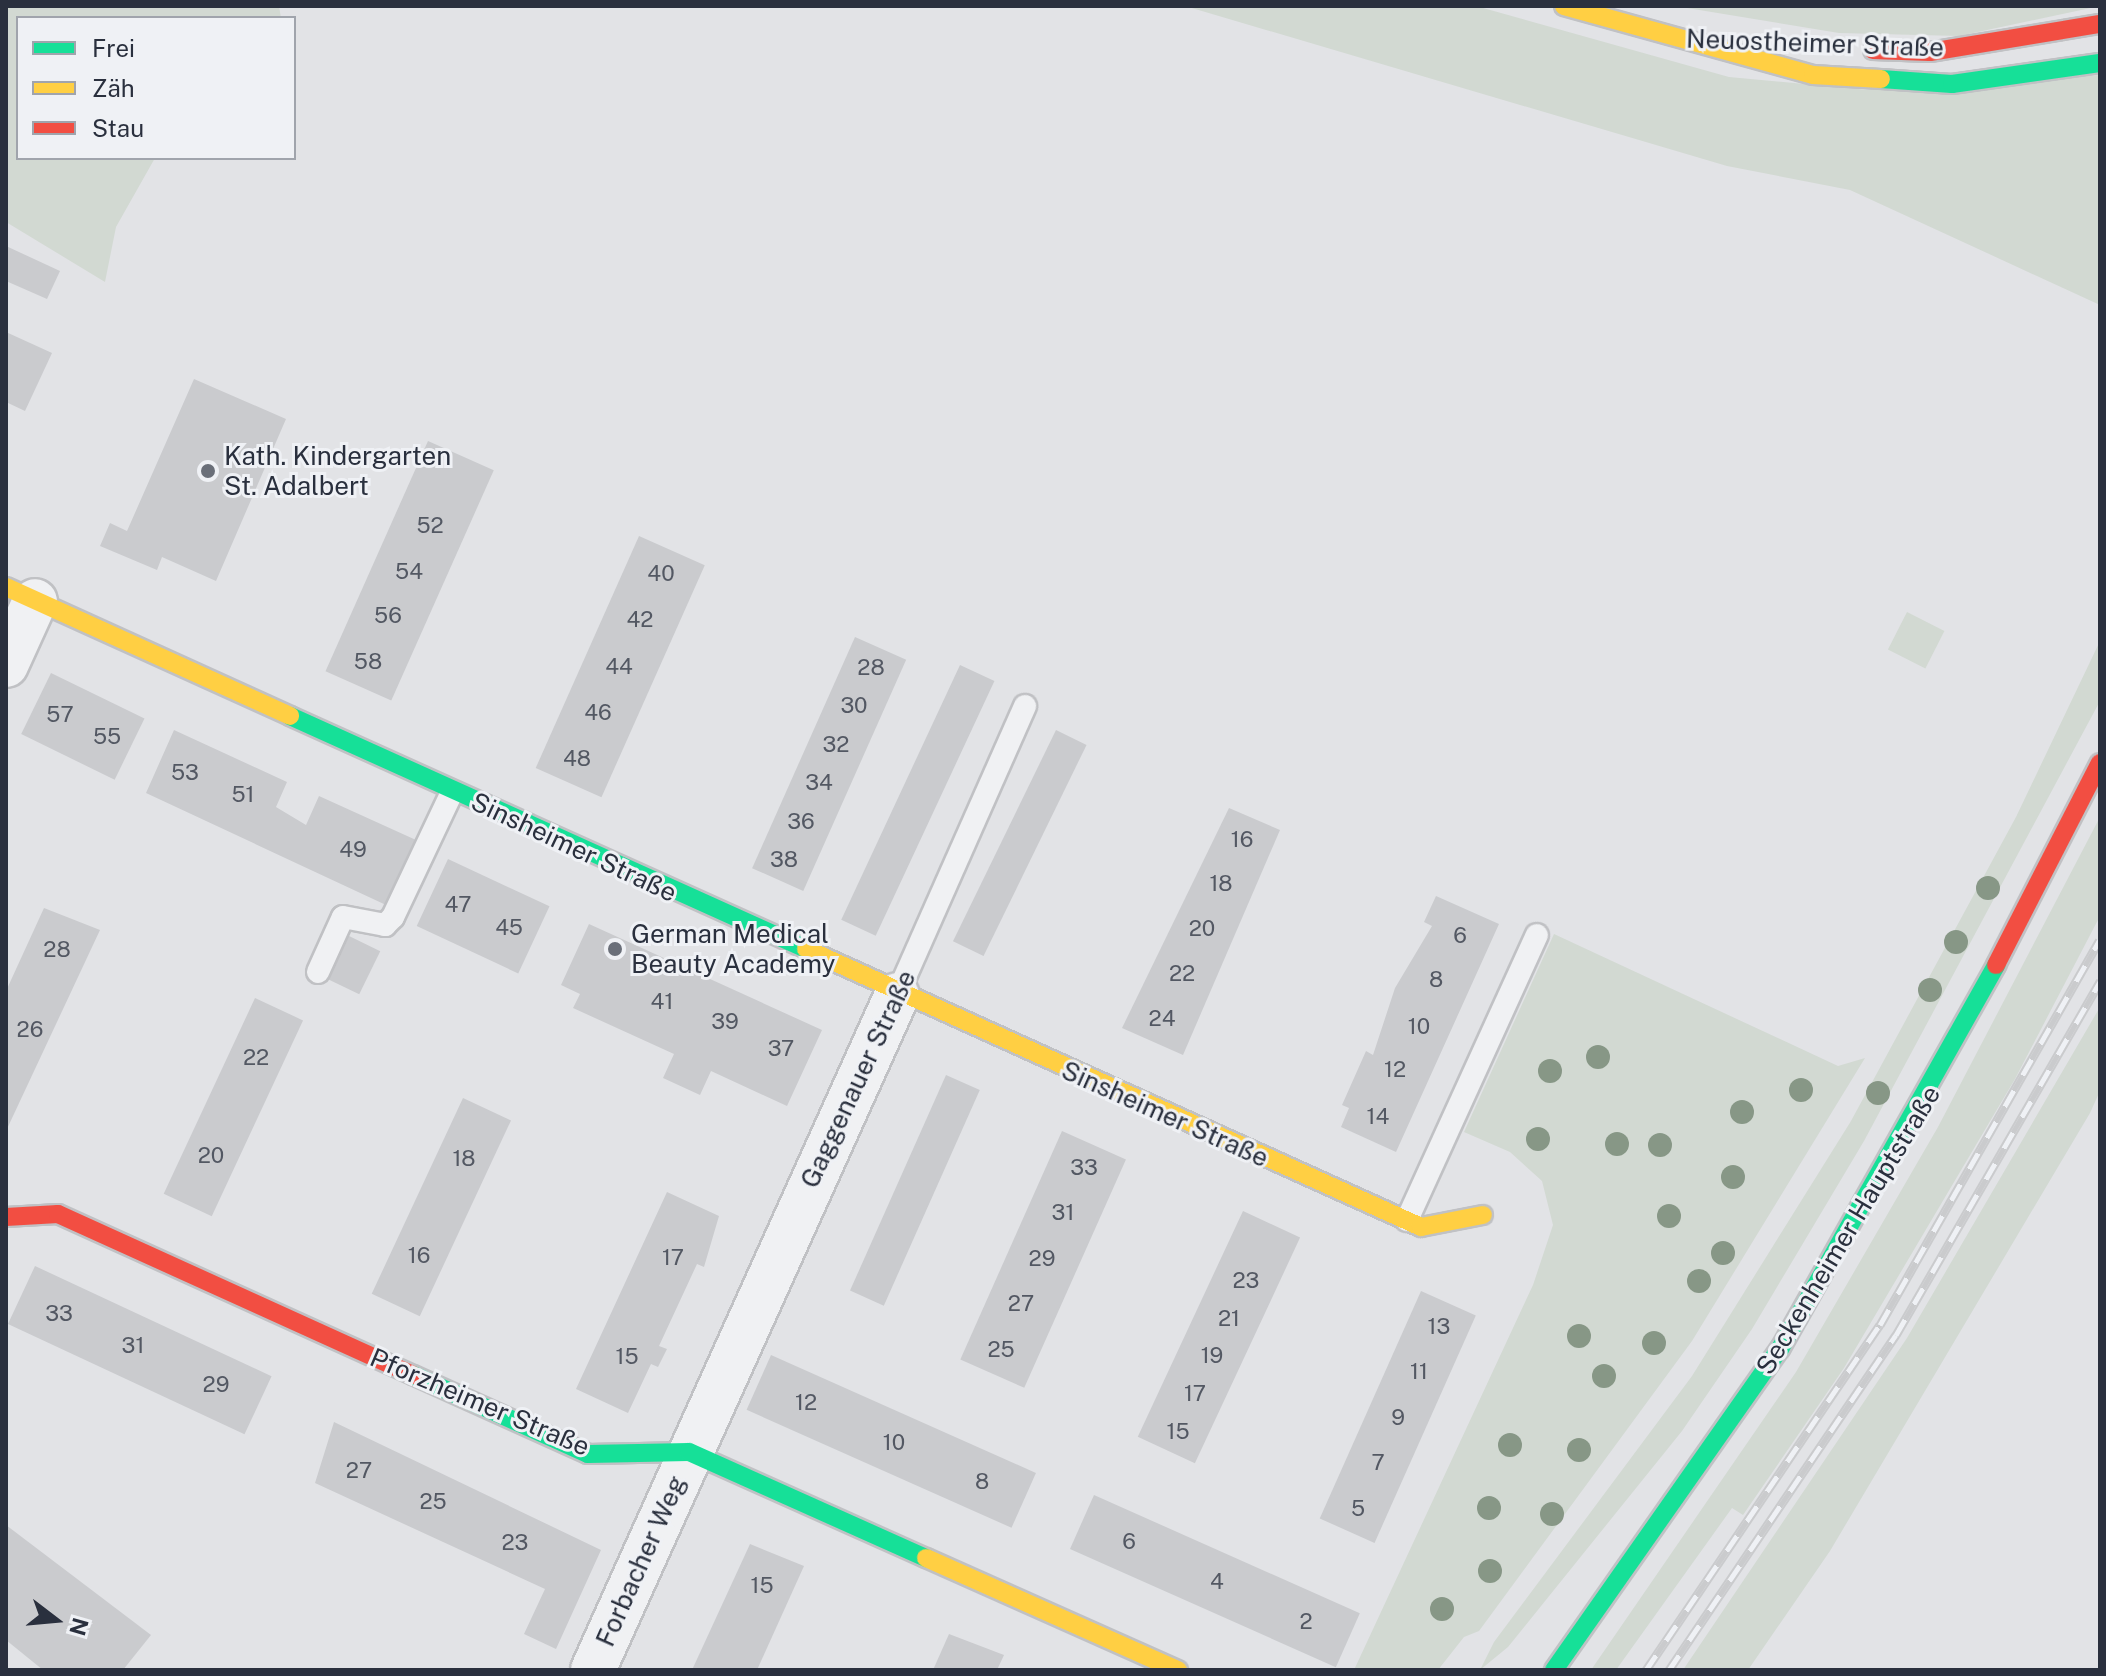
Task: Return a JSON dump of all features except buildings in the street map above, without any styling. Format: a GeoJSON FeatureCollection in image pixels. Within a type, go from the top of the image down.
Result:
{"type":"FeatureCollection","features":[{"type":"Feature","properties":{"kind":"street","name":"Neuostheimer Straße"},"geometry":{"type":"LineString","coordinates":[[1564,6],[1813,75],[1936,83],[2056,75],[2100,63]]}},
{"type":"Feature","properties":{"kind":"street","name":"Neuostheimer Straße"},"geometry":{"type":"LineString","coordinates":[[1857,50],[1930,52],[2100,24]]}},
{"type":"Feature","properties":{"kind":"street","name":"Neuostheimer Straße"},"geometry":{"type":"LineString","coordinates":[[1671,38],[1798,47]]}},
{"type":"Feature","properties":{"kind":"street"},"geometry":{"type":"LineString","coordinates":[[6,665],[21,594]]}},
{"type":"Feature","properties":{"kind":"street","name":"Sinsheimer Straße"},"geometry":{"type":"LineString","coordinates":[[21,594],[897,995],[1421,1227],[1483,1215]]}},
{"type":"Feature","properties":{"kind":"street","name":"Seckenheimer Hauptstraße"},"geometry":{"type":"LineString","coordinates":[[1554,1670],[1667,1519],[1780,1349],[1930,1093],[2100,763]]}},
{"type":"Feature","properties":{"kind":"street","name":"Gaggenauer Straße"},"geometry":{"type":"LineString","coordinates":[[689,1452],[897,995]]}},
{"type":"Feature","properties":{"kind":"street","name":"Pforzheimer Straße"},"geometry":{"type":"LineString","coordinates":[[6,1217],[58,1214],[588,1454],[689,1452],[1178,1670]]}},
{"type":"Feature","properties":{"kind":"street","name":"Forbacher Weg"},"geometry":{"type":"LineString","coordinates":[[593,1670],[689,1452]]}},
{"type":"Feature","properties":{"kind":"lane","name":"Gaggenauer Straße"},"geometry":{"type":"LineString","coordinates":[[897,995],[1025,706]]}},
{"type":"Feature","properties":{"kind":"lane"},"geometry":{"type":"LineString","coordinates":[[318,972],[343,917],[385,925],[393,917],[452,792]]}},
{"type":"Feature","properties":{"kind":"lane"},"geometry":{"type":"LineString","coordinates":[[1407,1220],[1537,935]]}},
{"type":"Feature","properties":{"kind":"shaded area"},"geometry":{"type":"Polygon","coordinates":[[[6,6],[279,6],[281,16],[16,16],[16,160],[154,160],[116,227],[105,282],[6,222],[6,6]]]}},
{"type":"Feature","properties":{"kind":"shaded area"},"geometry":{"type":"Polygon","coordinates":[[[1185,6],[1476,6],[1729,77],[1869,90],[2100,75],[2100,305],[1850,190],[1727,166],[1185,6]]]}},
{"type":"Feature","properties":{"kind":"shaded area"},"geometry":{"type":"Polygon","coordinates":[[[1675,6],[2100,6],[1959,36],[1839,33],[1675,6]]]}},
{"type":"Feature","properties":{"kind":"shaded area"},"geometry":{"type":"Polygon","coordinates":[[[1907,612],[1944,631],[1925,668],[1888,649],[1907,612]]]}},
{"type":"Feature","properties":{"kind":"shaded area"},"geometry":{"type":"Polygon","coordinates":[[[2100,641],[2100,701],[1864,1141],[1752,1329],[1682,1431],[1508,1647],[1480,1670],[1494,1642],[1692,1376],[1851,1121],[2016,817],[2100,641]]]}},
{"type":"Feature","properties":{"kind":"shaded area"},"geometry":{"type":"Polygon","coordinates":[[[2100,817],[2100,916],[2015,1079],[1844,1368],[1743,1515],[1732,1508],[1616,1670],[1591,1670],[1796,1372],[1938,1127],[2100,817]]]}},
{"type":"Feature","properties":{"kind":"shaded area"},"geometry":{"type":"Polygon","coordinates":[[[1554,934],[1838,1066],[1865,1058],[1692,1341],[1479,1631],[1464,1637],[1438,1670],[1354,1670],[1533,1285],[1553,1225],[1542,1181],[1510,1152],[1464,1132],[1554,934]]]}},
{"type":"Feature","properties":{"kind":"shaded area"},"geometry":{"type":"Polygon","coordinates":[[[2100,1007],[2100,1091],[2090,1113],[1830,1551],[1748,1670],[1683,1670],[1907,1338],[2100,1007]]]}},
{"type":"Feature","properties":{"kind":"railway"},"geometry":{"type":"LineString","coordinates":[[1646,1670],[1880,1325],[2100,940]]}},
{"type":"Feature","properties":{"kind":"railway"},"geometry":{"type":"LineString","coordinates":[[1669,1670],[1896,1335],[2100,981]]}},
{"type":"Feature","properties":{"kind":"traffic: fast"},"geometry":{"type":"LineString","coordinates":[[1881,79],[1952,84],[2100,63]]}},
{"type":"Feature","properties":{"kind":"traffic: fast"},"geometry":{"type":"LineString","coordinates":[[290,716],[806,949]]}},
{"type":"Feature","properties":{"kind":"traffic: fast"},"geometry":{"type":"LineString","coordinates":[[1554,1670],[1780,1349],[1996,965]]}},
{"type":"Feature","properties":{"kind":"traffic: fast"},"geometry":{"type":"LineString","coordinates":[[413,1375],[588,1454],[689,1452],[926,1558]]}},
{"type":"Feature","properties":{"kind":"traffic: slow"},"geometry":{"type":"LineString","coordinates":[[1564,6],[1813,75],[1881,79]]}},
{"type":"Feature","properties":{"kind":"traffic: slow"},"geometry":{"type":"LineString","coordinates":[[6,587],[290,716]]}},
{"type":"Feature","properties":{"kind":"traffic: slow"},"geometry":{"type":"LineString","coordinates":[[806,949],[1421,1227],[1483,1215]]}},
{"type":"Feature","properties":{"kind":"traffic: slow"},"geometry":{"type":"LineString","coordinates":[[926,1558],[1178,1670]]}},
{"type":"Feature","properties":{"kind":"traffic: jam"},"geometry":{"type":"LineString","coordinates":[[1873,50],[1930,52],[2100,24]]}},
{"type":"Feature","properties":{"kind":"traffic: jam"},"geometry":{"type":"LineString","coordinates":[[1996,965],[2100,763]]}},
{"type":"Feature","properties":{"kind":"traffic: jam"},"geometry":{"type":"LineString","coordinates":[[6,1217],[58,1214],[413,1375]]}},
{"type":"Feature","properties":{"kind":"place","name":"Kath. Kindergarten St. Adalbert"},"geometry":{"type":"Point","coordinates":[208,471]}},
{"type":"Feature","properties":{"kind":"place","name":"German Medical Beauty Academy"},"geometry":{"type":"Point","coordinates":[615,949]}}]}
